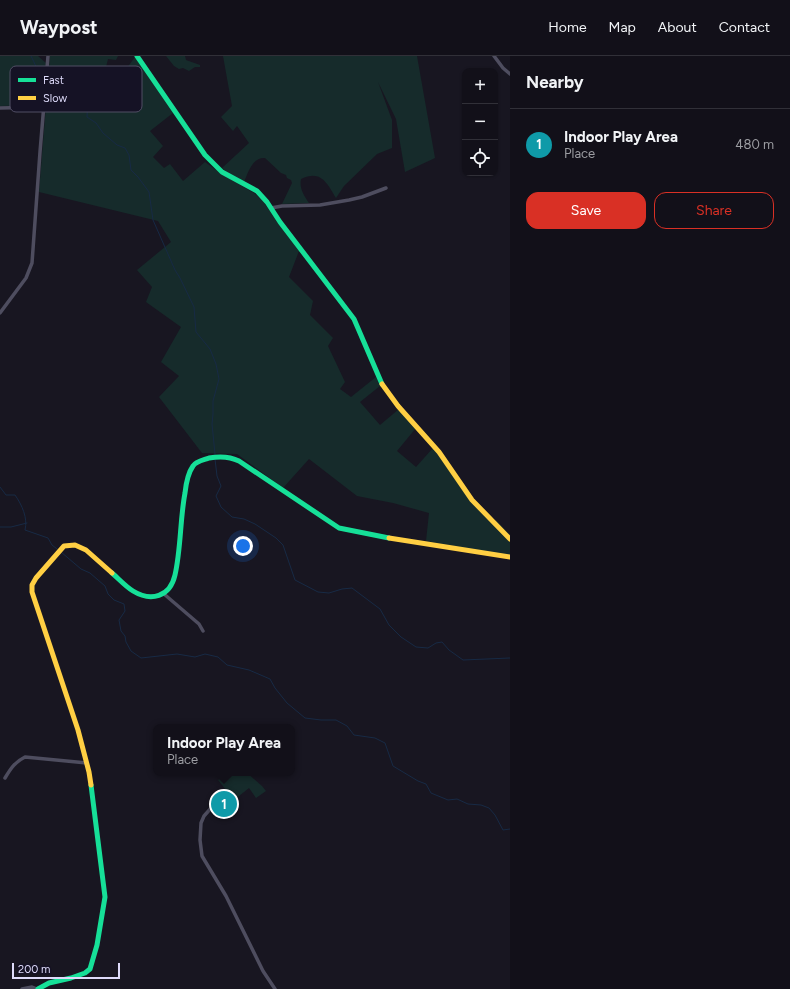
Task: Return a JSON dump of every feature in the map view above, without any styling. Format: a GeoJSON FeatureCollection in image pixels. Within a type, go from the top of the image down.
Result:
{"type":"FeatureCollection","features":[{"type":"Feature","properties":{"kind":"street"},"geometry":{"type":"LineString","coordinates":[[47,66],[48,56]]}},
{"type":"Feature","properties":{"kind":"street"},"geometry":{"type":"LineString","coordinates":[[137,56],[205,155],[222,172],[257,191],[267,202],[300,249],[351,314],[382,385],[398,406],[439,452],[472,500],[510,539]]}},
{"type":"Feature","properties":{"kind":"street"},"geometry":{"type":"LineString","coordinates":[[494,56],[503,68],[510,74]]}},
{"type":"Feature","properties":{"kind":"street"},"geometry":{"type":"LineString","coordinates":[[0,108],[10,108]]}},
{"type":"Feature","properties":{"kind":"street"},"geometry":{"type":"LineString","coordinates":[[0,313],[26,278],[32,263],[44,112]]}},
{"type":"Feature","properties":{"kind":"street"},"geometry":{"type":"LineString","coordinates":[[271,208],[282,206],[320,205],[349,200],[386,188]]}},
{"type":"Feature","properties":{"kind":"street"},"geometry":{"type":"LineString","coordinates":[[22,989],[32,987],[38,989],[44,985],[87,972],[91,966],[98,939],[105,898],[87,763],[60,674],[32,595],[32,585],[36,578],[63,547],[71,544],[86,550],[104,564],[132,592],[139,596],[153,598],[168,592],[175,576],[186,488],[191,470],[198,462],[211,458],[230,457],[239,460],[291,497],[339,528],[400,540],[510,557]]}},
{"type":"Feature","properties":{"kind":"street"},"geometry":{"type":"LineString","coordinates":[[164,594],[199,624],[203,631]]}},
{"type":"Feature","properties":{"kind":"street"},"geometry":{"type":"LineString","coordinates":[[5,778],[18,760],[25,757],[87,763]]}},
{"type":"Feature","properties":{"kind":"street"},"geometry":{"type":"LineString","coordinates":[[212,807],[204,816],[201,823],[200,840],[202,856],[226,896],[264,971],[275,989]]}},
{"type":"Feature","properties":{"kind":"green space"},"geometry":{"type":"Polygon","coordinates":[[[0,56],[38,56],[46,63],[46,66],[10,66],[10,106],[0,106],[0,56]]]}},
{"type":"Feature","properties":{"kind":"green space"},"geometry":{"type":"Polygon","coordinates":[[[50,56],[118,56],[116,60],[108,59],[106,66],[49,66],[50,56]]]}},
{"type":"Feature","properties":{"kind":"green space"},"geometry":{"type":"Polygon","coordinates":[[[166,56],[185,56],[186,60],[200,65],[200,67],[195,67],[189,71],[183,68],[179,69],[174,66],[166,56]]]}},
{"type":"Feature","properties":{"kind":"green space"},"geometry":{"type":"Polygon","coordinates":[[[223,56],[417,56],[435,158],[405,172],[396,119],[378,82],[392,120],[392,148],[377,154],[344,186],[336,198],[330,187],[323,179],[308,176],[301,179],[301,189],[309,203],[282,204],[292,183],[291,180],[265,158],[257,160],[251,166],[244,182],[229,174],[222,168],[249,143],[237,126],[233,131],[221,117],[232,106],[223,56]]]}},
{"type":"Feature","properties":{"kind":"green space"},"geometry":{"type":"Polygon","coordinates":[[[135,57],[141,66],[128,66],[135,57]]]}},
{"type":"Feature","properties":{"kind":"green space"},"geometry":{"type":"Polygon","coordinates":[[[142,67],[173,113],[150,131],[163,146],[153,157],[164,168],[170,164],[183,181],[205,162],[223,175],[254,193],[262,200],[299,251],[289,277],[313,301],[310,315],[333,338],[328,346],[345,382],[340,389],[351,397],[376,377],[380,386],[360,402],[380,425],[399,409],[416,428],[397,451],[416,467],[433,448],[473,504],[493,524],[496,520],[510,535],[510,556],[426,541],[429,513],[393,503],[357,496],[309,459],[283,488],[237,454],[202,453],[159,397],[179,376],[161,362],[181,327],[146,302],[152,287],[137,270],[171,242],[158,221],[39,192],[45,112],[142,112],[142,67]]]}},
{"type":"Feature","properties":{"kind":"green space"},"geometry":{"type":"Polygon","coordinates":[[[224,776],[250,776],[266,791],[256,798],[249,788],[234,800],[218,780],[224,776]]]}},
{"type":"Feature","properties":{"kind":"waterway"},"geometry":{"type":"LineString","coordinates":[[31,56],[36,66]]}},
{"type":"Feature","properties":{"kind":"waterway"},"geometry":{"type":"LineString","coordinates":[[87,112],[87,117],[96,123],[103,133],[117,145],[125,148],[129,155],[131,170],[149,192],[153,220],[175,270],[194,307],[196,332],[210,349],[216,364],[219,379],[213,401],[212,424],[215,454]]}},
{"type":"Feature","properties":{"kind":"waterway"},"geometry":{"type":"LineString","coordinates":[[215,459],[217,476],[221,486],[216,496],[221,507],[232,517],[244,519],[255,524],[276,538],[283,545],[295,580],[318,592],[329,593],[352,588],[380,609],[389,625],[401,637],[416,647],[428,648],[436,643],[442,642],[449,650],[463,660],[510,658]]}},
{"type":"Feature","properties":{"kind":"waterway"},"geometry":{"type":"LineString","coordinates":[[0,487],[6,495],[15,495],[18,499],[25,516],[25,530],[48,538],[52,545],[57,549]]}},
{"type":"Feature","properties":{"kind":"waterway"},"geometry":{"type":"LineString","coordinates":[[0,527],[11,527],[27,523]]}},
{"type":"Feature","properties":{"kind":"waterway"},"geometry":{"type":"LineString","coordinates":[[61,552],[81,569],[90,573],[105,586],[108,594],[114,600],[124,604],[125,611],[119,620],[121,631],[125,636],[126,642],[131,651],[141,658],[177,654],[195,657],[205,654],[218,657],[227,665],[249,670],[270,679],[287,703],[305,718],[336,720],[347,726],[354,735],[375,738],[385,743],[393,766],[426,784],[431,793],[448,800],[457,799],[468,804],[481,805],[489,808],[495,815],[503,830],[510,829]]}},
{"type":"Feature","properties":{"kind":"traffic: fast"},"geometry":{"type":"LineString","coordinates":[[137,56],[205,155],[222,172],[257,191],[267,202],[280,222],[354,319],[382,384]]}},
{"type":"Feature","properties":{"kind":"traffic: fast"},"geometry":{"type":"LineString","coordinates":[[112,573],[130,589],[146,596],[153,597],[159,595],[164,593],[169,588],[175,575],[177,565],[183,503],[191,469],[194,464],[213,457],[228,457],[239,461],[339,528],[389,538]]}},
{"type":"Feature","properties":{"kind":"traffic: fast"},"geometry":{"type":"LineString","coordinates":[[38,989],[49,983],[85,973],[90,969],[97,945],[105,897],[91,785]]}},
{"type":"Feature","properties":{"kind":"traffic: slow"},"geometry":{"type":"LineString","coordinates":[[382,384],[398,406],[439,452],[472,500],[510,539]]}},
{"type":"Feature","properties":{"kind":"traffic: slow"},"geometry":{"type":"LineString","coordinates":[[389,538],[510,557]]}},
{"type":"Feature","properties":{"kind":"traffic: slow"},"geometry":{"type":"LineString","coordinates":[[91,785],[78,730],[32,592],[32,585],[36,578],[64,546],[75,545],[86,550],[112,573]]}},
{"type":"Feature","properties":{"kind":"place","name":"Indoor Play Area"},"geometry":{"type":"Point","coordinates":[224,804]}}]}
